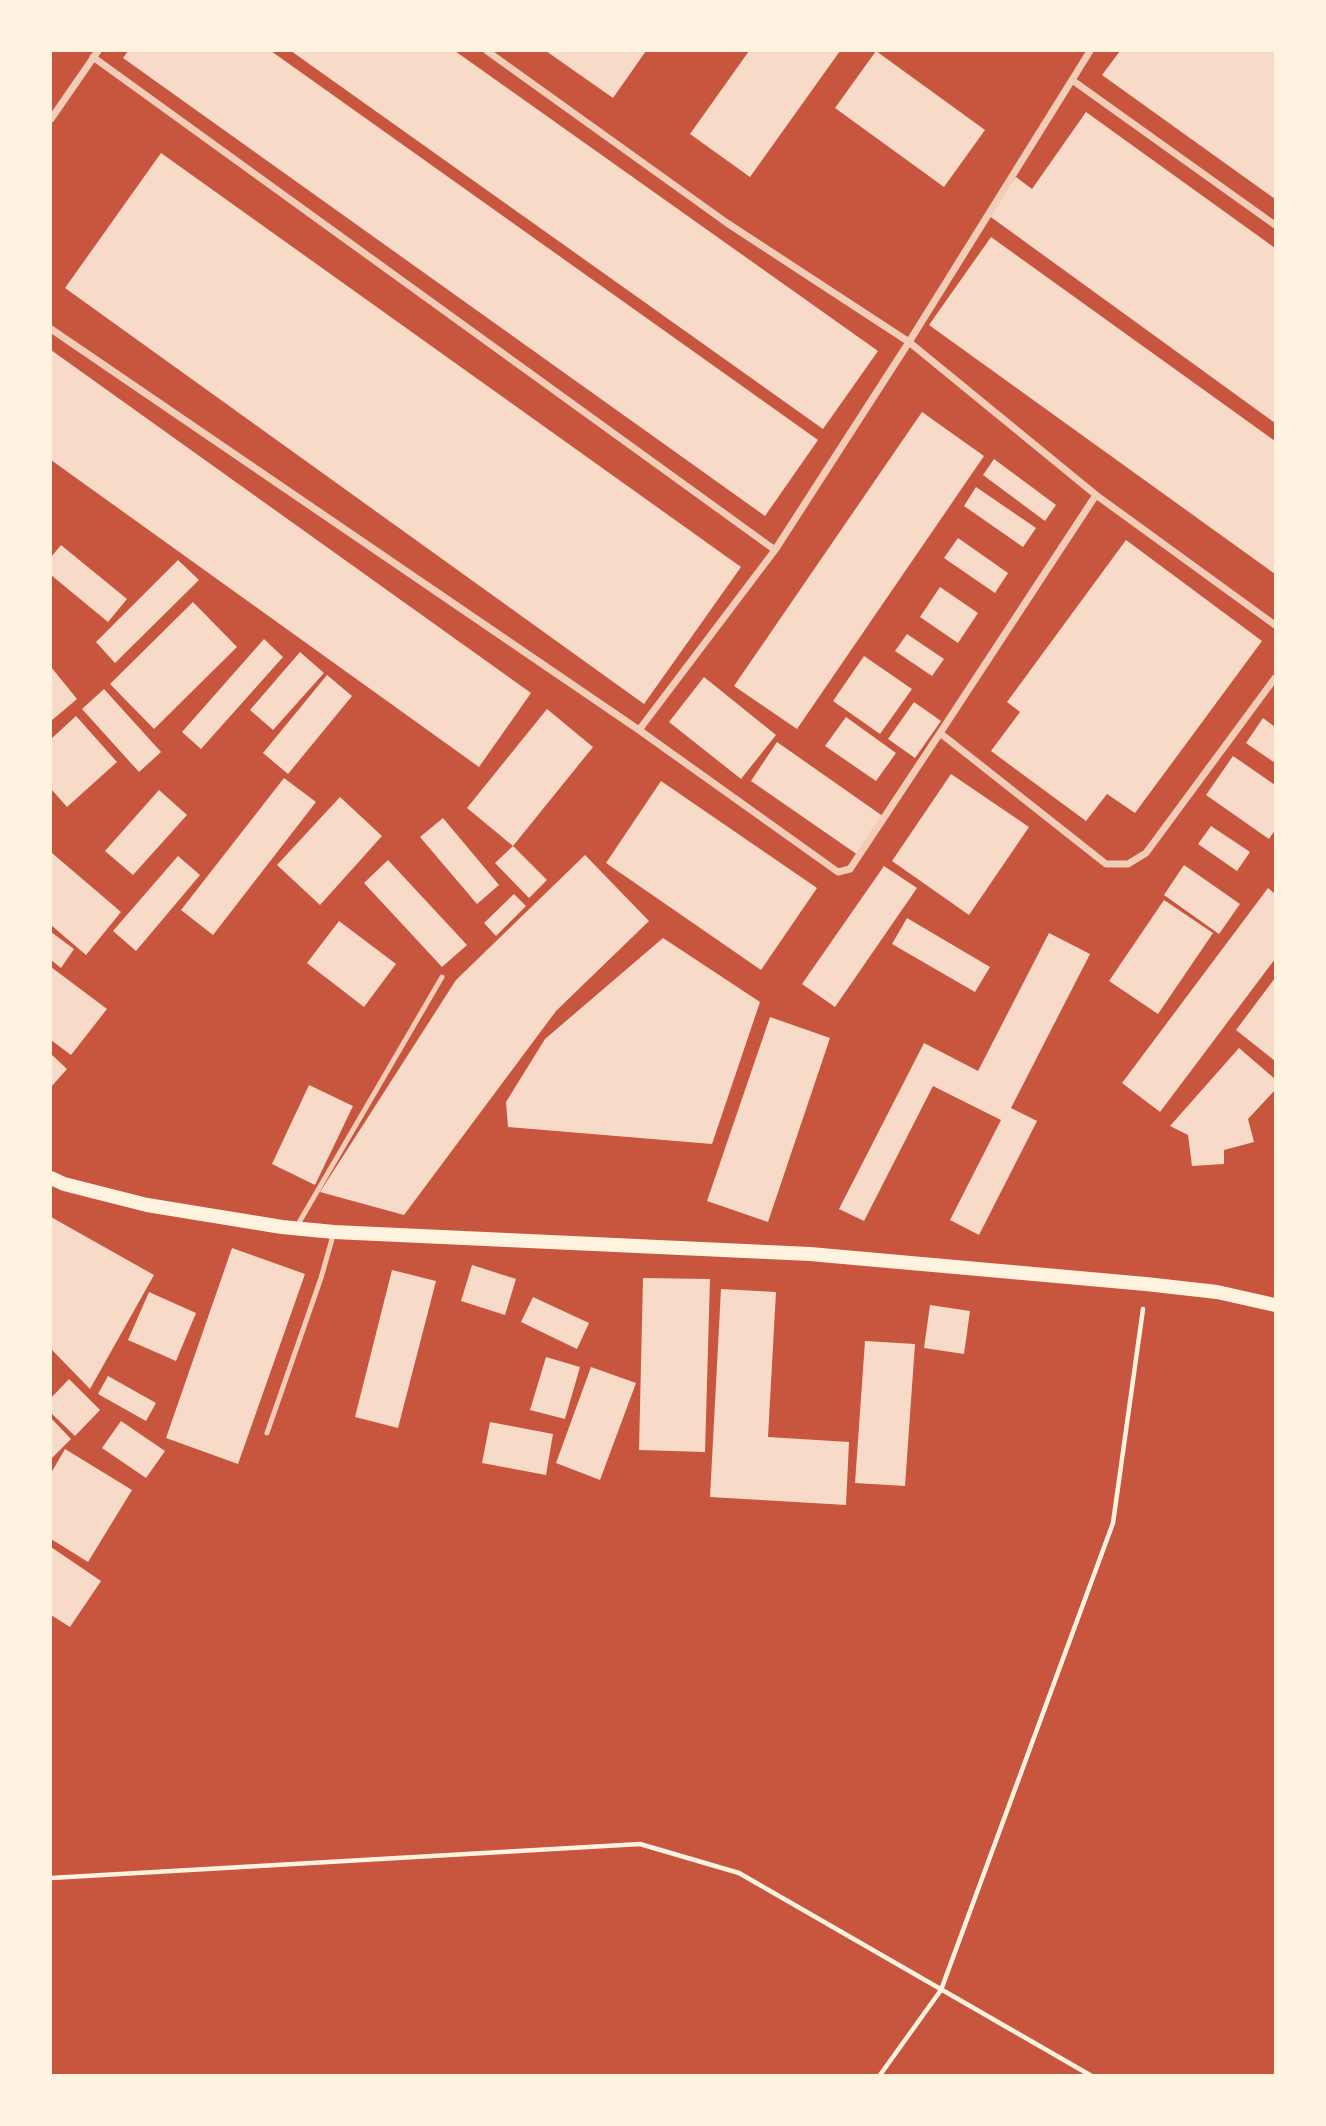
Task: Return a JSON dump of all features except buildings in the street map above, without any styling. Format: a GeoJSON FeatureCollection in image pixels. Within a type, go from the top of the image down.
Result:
{"type":"FeatureCollection","features":[{"type":"Feature","properties":{"kind":"main road"},"geometry":{"type":"LineString","coordinates":[[51,1178],[64,1184],[147,1205],[295,1228],[810,1254],[1146,1284],[1217,1292],[1275,1305]]}},
{"type":"Feature","properties":{"kind":"street"},"geometry":{"type":"LineString","coordinates":[[487,51],[727,223],[909,342],[1096,495],[1275,625]]}},
{"type":"Feature","properties":{"kind":"street"},"geometry":{"type":"LineString","coordinates":[[639,730],[775,550],[909,342],[1090,51]]}},
{"type":"Feature","properties":{"kind":"street"},"geometry":{"type":"LineString","coordinates":[[51,119],[96,54],[775,550]]}},
{"type":"Feature","properties":{"kind":"street"},"geometry":{"type":"LineString","coordinates":[[1072,79],[1275,225]]}},
{"type":"Feature","properties":{"kind":"street"},"geometry":{"type":"LineString","coordinates":[[51,329],[639,730],[838,872],[850,869],[1096,495]]}},
{"type":"Feature","properties":{"kind":"street"},"geometry":{"type":"LineString","coordinates":[[940,733],[1105,864],[1128,864],[1146,853],[1275,678]]}},
{"type":"Feature","properties":{"kind":"lane"},"geometry":{"type":"LineString","coordinates":[[295,1228],[442,977]]}},
{"type":"Feature","properties":{"kind":"lane"},"geometry":{"type":"LineString","coordinates":[[267,1433],[321,1278],[334,1232]]}},
{"type":"Feature","properties":{"kind":"path"},"geometry":{"type":"LineString","coordinates":[[880,2075],[941,1990],[1114,1522],[1146,1284]]}},
{"type":"Feature","properties":{"kind":"path"},"geometry":{"type":"LineString","coordinates":[[51,1878],[640,1844],[739,1873],[1090,2075]]}}]}
